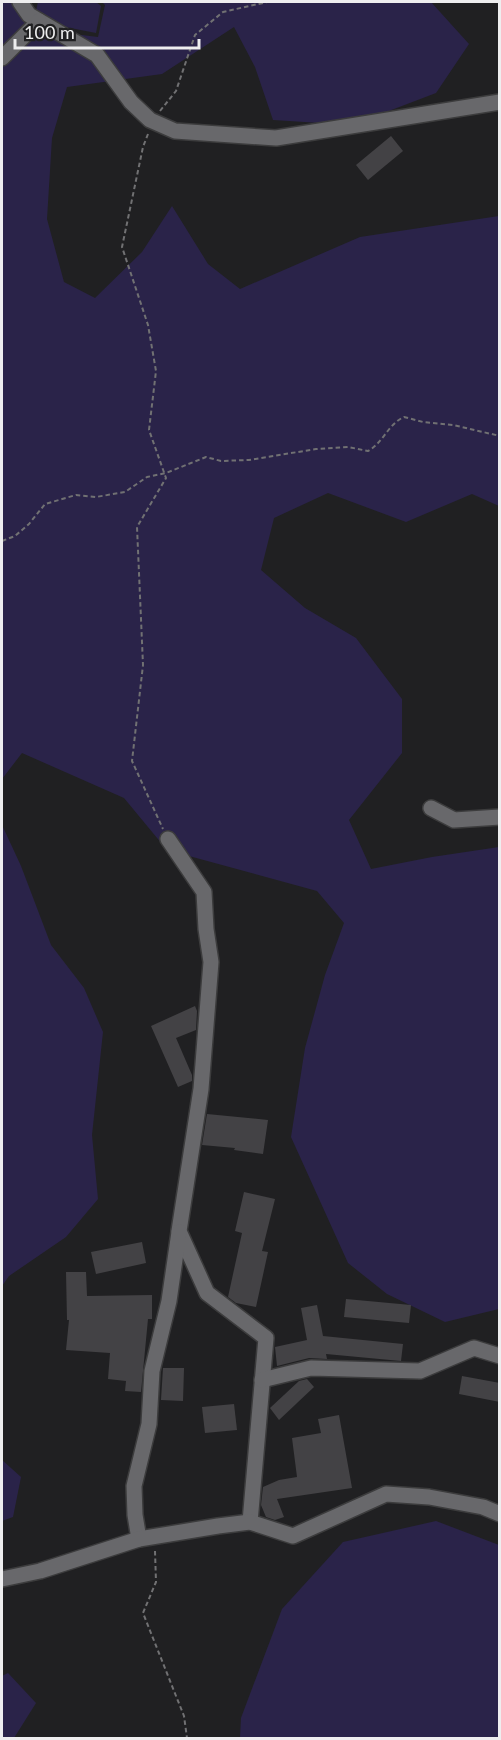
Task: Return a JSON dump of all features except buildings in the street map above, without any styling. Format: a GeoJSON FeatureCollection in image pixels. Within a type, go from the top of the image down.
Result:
{"type":"FeatureCollection","features":[{"type":"Feature","properties":{"kind":"street"},"geometry":{"type":"LineString","coordinates":[[20,2],[29,15],[97,55],[130,102],[152,122],[175,130],[276,138],[500,102]]}},
{"type":"Feature","properties":{"kind":"street"},"geometry":{"type":"LineString","coordinates":[[2,58],[39,21]]}},
{"type":"Feature","properties":{"kind":"street"},"geometry":{"type":"LineString","coordinates":[[431,808],[454,820],[500,817]]}},
{"type":"Feature","properties":{"kind":"street"},"geometry":{"type":"LineString","coordinates":[[147,1538],[135,1515],[134,1486],[149,1424],[152,1371],[169,1301],[201,1089],[211,962],[204,892],[168,839]]}},
{"type":"Feature","properties":{"kind":"street"},"geometry":{"type":"LineString","coordinates":[[179,1231],[207,1293],[266,1338],[250,1522]]}},
{"type":"Feature","properties":{"kind":"street"},"geometry":{"type":"LineString","coordinates":[[262,1380],[311,1368],[420,1371],[474,1348],[500,1356]]}},
{"type":"Feature","properties":{"kind":"street"},"geometry":{"type":"LineString","coordinates":[[2,1579],[40,1571],[147,1538],[250,1522],[293,1536],[386,1494],[429,1497],[483,1507],[500,1514]]}},
{"type":"Feature","properties":{"kind":"path"},"geometry":{"type":"LineString","coordinates":[[168,839],[132,761],[143,665],[137,527],[166,478],[149,430],[156,371],[148,325],[122,247],[143,147],[152,122],[176,91],[195,35],[223,12],[267,2]]}},
{"type":"Feature","properties":{"kind":"path"},"geometry":{"type":"LineString","coordinates":[[2,541],[15,536],[29,524],[45,504],[76,495],[96,497],[125,492],[147,477],[164,474],[206,457],[221,461],[249,460],[348,447],[368,451],[395,421],[404,417],[500,436]]}},
{"type":"Feature","properties":{"kind":"path"},"geometry":{"type":"LineString","coordinates":[[147,1538],[156,1582],[143,1613],[184,1716],[188,1738]]}},
{"type":"Feature","properties":{"kind":"shaded area"},"geometry":{"type":"Polygon","coordinates":[[[2,2],[12,2],[33,29],[98,37],[105,5],[102,2],[431,2],[469,44],[436,93],[352,125],[273,120],[255,67],[234,27],[162,74],[67,87],[52,138],[47,219],[64,282],[95,298],[142,252],[172,206],[208,264],[240,289],[360,237],[499,216],[499,506],[472,494],[406,522],[328,493],[274,518],[261,570],[305,608],[356,638],[402,699],[402,753],[349,820],[371,869],[499,847],[499,1309],[445,1322],[387,1294],[348,1263],[291,1137],[305,1048],[325,975],[344,923],[317,891],[167,850],[124,798],[22,753],[2,779],[2,2]]]}},
{"type":"Feature","properties":{"kind":"shaded area"},"geometry":{"type":"Polygon","coordinates":[[[38,2],[96,2],[101,6],[96,33],[55,25],[35,15],[38,2]]]}},
{"type":"Feature","properties":{"kind":"shaded area"},"geometry":{"type":"Polygon","coordinates":[[[2,825],[21,866],[51,945],[84,988],[103,1032],[92,1135],[98,1199],[66,1237],[9,1276],[2,1286],[2,825]]]}},
{"type":"Feature","properties":{"kind":"shaded area"},"geometry":{"type":"Polygon","coordinates":[[[2,1460],[21,1477],[13,1517],[2,1521],[2,1460]]]}},
{"type":"Feature","properties":{"kind":"shaded area"},"geometry":{"type":"Polygon","coordinates":[[[436,1521],[499,1545],[499,1738],[240,1738],[241,1718],[282,1609],[343,1542],[436,1521]]]}},
{"type":"Feature","properties":{"kind":"shaded area"},"geometry":{"type":"Polygon","coordinates":[[[8,1673],[36,1703],[14,1738],[2,1738],[2,1676],[8,1673]]]}}]}
